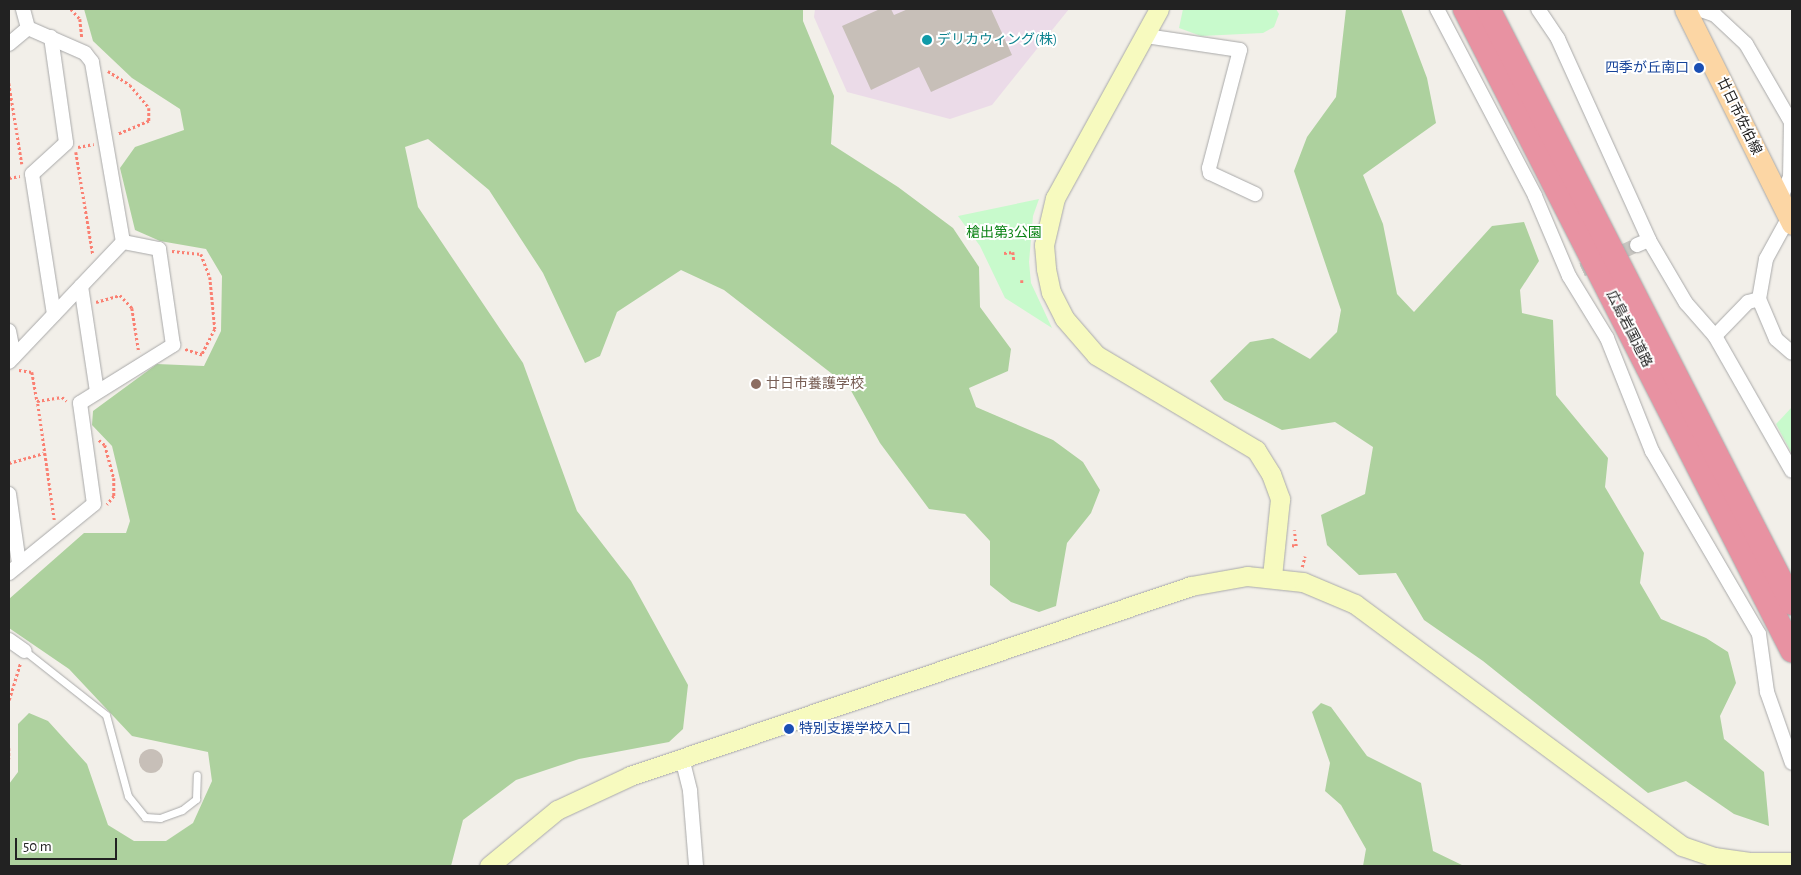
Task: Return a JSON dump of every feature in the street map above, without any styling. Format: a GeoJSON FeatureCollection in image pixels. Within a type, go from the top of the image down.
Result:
{"type":"FeatureCollection","features":[{"type":"Feature","properties":{"kind":"highway","name":"広島岩国道路"},"geometry":{"type":"LineString","coordinates":[[1465,9],[1792,650]]}},
{"type":"Feature","properties":{"kind":"highway","name":"広島岩国道路"},"geometry":{"type":"LineString","coordinates":[[1488,9],[1792,604]]}},
{"type":"Feature","properties":{"kind":"main road","name":"廿日市佐伯線"},"geometry":{"type":"LineString","coordinates":[[1685,9],[1787,213]]}},
{"type":"Feature","properties":{"kind":"street"},"geometry":{"type":"LineString","coordinates":[[23,9],[28,28]]}},
{"type":"Feature","properties":{"kind":"street"},"geometry":{"type":"LineString","coordinates":[[1159,9],[1146,36],[1055,198],[1044,245],[1051,292],[1077,336],[1096,355],[1256,450],[1271,474],[1280,498],[1272,576]]}},
{"type":"Feature","properties":{"kind":"street"},"geometry":{"type":"LineString","coordinates":[[1437,9],[1607,338],[1652,451],[1759,634],[1767,692],[1792,763]]}},
{"type":"Feature","properties":{"kind":"street"},"geometry":{"type":"LineString","coordinates":[[1538,9],[1558,39],[1643,242],[1686,303],[1715,336],[1792,471]]}},
{"type":"Feature","properties":{"kind":"street"},"geometry":{"type":"LineString","coordinates":[[1698,9],[1715,15],[1746,44],[1791,122],[1787,213],[1766,259],[1759,299],[1776,339],[1792,353]]}},
{"type":"Feature","properties":{"kind":"street"},"geometry":{"type":"LineString","coordinates":[[28,28],[51,37],[88,57],[123,242]]}},
{"type":"Feature","properties":{"kind":"street"},"geometry":{"type":"LineString","coordinates":[[9,44],[28,28]]}},
{"type":"Feature","properties":{"kind":"street"},"geometry":{"type":"LineString","coordinates":[[1146,36],[1240,50],[1209,168],[1210,173],[1255,194]]}},
{"type":"Feature","properties":{"kind":"street"},"geometry":{"type":"LineString","coordinates":[[51,37],[66,143],[32,174],[54,314]]}},
{"type":"Feature","properties":{"kind":"street"},"geometry":{"type":"LineString","coordinates":[[14,568],[94,504],[80,403],[173,345],[159,249],[123,242]]}},
{"type":"Feature","properties":{"kind":"street"},"geometry":{"type":"LineString","coordinates":[[13,363],[54,314],[123,242]]}},
{"type":"Feature","properties":{"kind":"street"},"geometry":{"type":"LineString","coordinates":[[81,286],[97,392]]}},
{"type":"Feature","properties":{"kind":"street"},"geometry":{"type":"LineString","coordinates":[[1715,336],[1748,302],[1759,299]]}},
{"type":"Feature","properties":{"kind":"street"},"geometry":{"type":"LineString","coordinates":[[9,331],[13,363]]}},
{"type":"Feature","properties":{"kind":"street"},"geometry":{"type":"LineString","coordinates":[[9,494],[14,568]]}},
{"type":"Feature","properties":{"kind":"street"},"geometry":{"type":"LineString","coordinates":[[489,866],[535,825],[581,797],[682,758],[1191,586],[1228,577],[1272,576],[1321,588],[1355,604],[1682,846],[1739,861],[1792,862]]}},
{"type":"Feature","properties":{"kind":"street"},"geometry":{"type":"LineString","coordinates":[[9,640],[25,651]]}},
{"type":"Feature","properties":{"kind":"street"},"geometry":{"type":"LineString","coordinates":[[682,758],[690,791],[696,866]]}},
{"type":"Feature","properties":{"kind":"lane"},"geometry":{"type":"LineString","coordinates":[[25,651],[106,715],[128,796],[145,817],[160,818],[182,810],[196,799],[197,775]]}},
{"type":"Feature","properties":{"kind":"path"},"geometry":{"type":"LineString","coordinates":[[71,9],[80,19],[88,57],[130,85],[149,108],[149,121],[105,141],[74,147],[95,272]]}},
{"type":"Feature","properties":{"kind":"path"},"geometry":{"type":"LineString","coordinates":[[9,83],[22,165],[32,174]]}},
{"type":"Feature","properties":{"kind":"path"},"geometry":{"type":"LineString","coordinates":[[159,249],[201,254],[210,277],[215,329],[202,355],[173,345]]}},
{"type":"Feature","properties":{"kind":"path"},"geometry":{"type":"LineString","coordinates":[[1004,253],[1013,252],[1014,260]]}},
{"type":"Feature","properties":{"kind":"path"},"geometry":{"type":"LineString","coordinates":[[84,306],[120,295],[132,308],[141,365]]}},
{"type":"Feature","properties":{"kind":"path"},"geometry":{"type":"LineString","coordinates":[[13,363],[32,372],[56,533]]}},
{"type":"Feature","properties":{"kind":"path"},"geometry":{"type":"LineString","coordinates":[[36,402],[62,397],[82,415]]}},
{"type":"Feature","properties":{"kind":"path"},"geometry":{"type":"LineString","coordinates":[[9,463],[44,453]]}},
{"type":"Feature","properties":{"kind":"path"},"geometry":{"type":"LineString","coordinates":[[1294,524],[1296,546]]}},
{"type":"Feature","properties":{"kind":"path"},"geometry":{"type":"LineString","coordinates":[[9,700],[25,651]]}},
{"type":"Feature","properties":{"kind":"path"},"geometry":{"type":"LineString","coordinates":[[9,748],[9,759]]}},
{"type":"Feature","properties":{"kind":"shaded area"},"geometry":{"type":"Polygon","coordinates":[[[815,9],[1069,9],[992,105],[950,119],[847,92],[814,17],[815,9]]]}},
{"type":"Feature","properties":{"kind":"green space"},"geometry":{"type":"Polygon","coordinates":[[[84,9],[803,9],[803,21],[834,96],[831,144],[898,187],[953,228],[979,267],[980,307],[1011,349],[1008,371],[969,388],[976,407],[1053,440],[1083,462],[1100,490],[1091,513],[1067,543],[1056,606],[1039,612],[1011,602],[990,585],[990,541],[965,514],[929,509],[880,443],[849,387],[724,290],[681,270],[617,312],[600,356],[585,363],[543,273],[489,190],[428,139],[405,147],[418,207],[523,363],[577,511],[631,581],[688,685],[683,729],[669,742],[579,759],[516,780],[463,820],[451,866],[9,866],[9,784],[18,772],[18,724],[29,713],[48,721],[87,764],[108,825],[134,841],[166,841],[193,823],[212,781],[208,752],[132,736],[69,669],[9,628],[9,599],[84,533],[126,533],[130,521],[112,446],[92,425],[93,411],[157,364],[204,366],[221,331],[222,276],[206,249],[160,241],[135,230],[120,168],[135,147],[184,130],[180,109],[132,78],[93,41],[84,9]]]}},
{"type":"Feature","properties":{"kind":"green space"},"geometry":{"type":"Polygon","coordinates":[[[1183,9],[1276,9],[1279,14],[1274,27],[1263,33],[1201,36],[1179,28],[1183,9]]]}},
{"type":"Feature","properties":{"kind":"green space"},"geometry":{"type":"Polygon","coordinates":[[[1346,9],[1401,9],[1427,78],[1436,123],[1363,175],[1383,224],[1397,294],[1414,312],[1492,226],[1524,222],[1539,261],[1520,290],[1522,313],[1553,320],[1556,395],[1608,458],[1605,487],[1644,553],[1640,583],[1661,619],[1706,638],[1728,652],[1736,683],[1720,716],[1724,739],[1764,772],[1769,826],[1734,814],[1686,781],[1648,793],[1483,661],[1424,620],[1396,573],[1359,575],[1327,545],[1321,515],[1365,494],[1373,447],[1335,422],[1282,430],[1224,400],[1210,381],[1250,342],[1273,338],[1310,359],[1337,332],[1341,310],[1294,171],[1307,137],[1336,97],[1346,9]]]}},
{"type":"Feature","properties":{"kind":"green space","name":"槍出第3公園"},"geometry":{"type":"Polygon","coordinates":[[[1039,199],[1033,216],[1029,262],[1031,283],[1052,328],[1005,298],[980,246],[958,216],[1039,199]]]}},
{"type":"Feature","properties":{"kind":"green space"},"geometry":{"type":"Polygon","coordinates":[[[1792,407],[1792,454],[1776,424],[1792,407]]]}},
{"type":"Feature","properties":{"kind":"green space"},"geometry":{"type":"Polygon","coordinates":[[[1321,703],[1331,707],[1367,756],[1421,783],[1433,851],[1464,866],[1363,866],[1366,849],[1341,805],[1325,791],[1330,763],[1312,712],[1321,703]]]}},
{"type":"Feature","properties":{"kind":"building","name":"デリカウィング(株)"},"geometry":{"type":"Polygon","coordinates":[[[880,9],[891,9],[894,15],[908,9],[991,9],[1012,55],[931,92],[919,67],[871,90],[842,26],[880,9]]]}},
{"type":"Feature","properties":{"kind":"building"},"geometry":{"type":"Polygon","coordinates":[[[151,749],[160,752],[163,761],[160,770],[151,773],[142,770],[139,761],[142,752],[151,749]]]}},
{"type":"Feature","properties":{"kind":"tunnel"},"geometry":{"type":"LineString","coordinates":[[1582,270],[1637,245]]}},
{"type":"Feature","properties":{"kind":"place","name":"デリカウィング(株)"},"geometry":{"type":"Point","coordinates":[927,40]}},
{"type":"Feature","properties":{"kind":"place","name":"四季が丘南口"},"geometry":{"type":"Point","coordinates":[1699,68]}},
{"type":"Feature","properties":{"kind":"place","name":"廿日市養護学校"},"geometry":{"type":"Point","coordinates":[756,384]}},
{"type":"Feature","properties":{"kind":"place","name":"特別支援学校入口"},"geometry":{"type":"Point","coordinates":[789,729]}}]}
